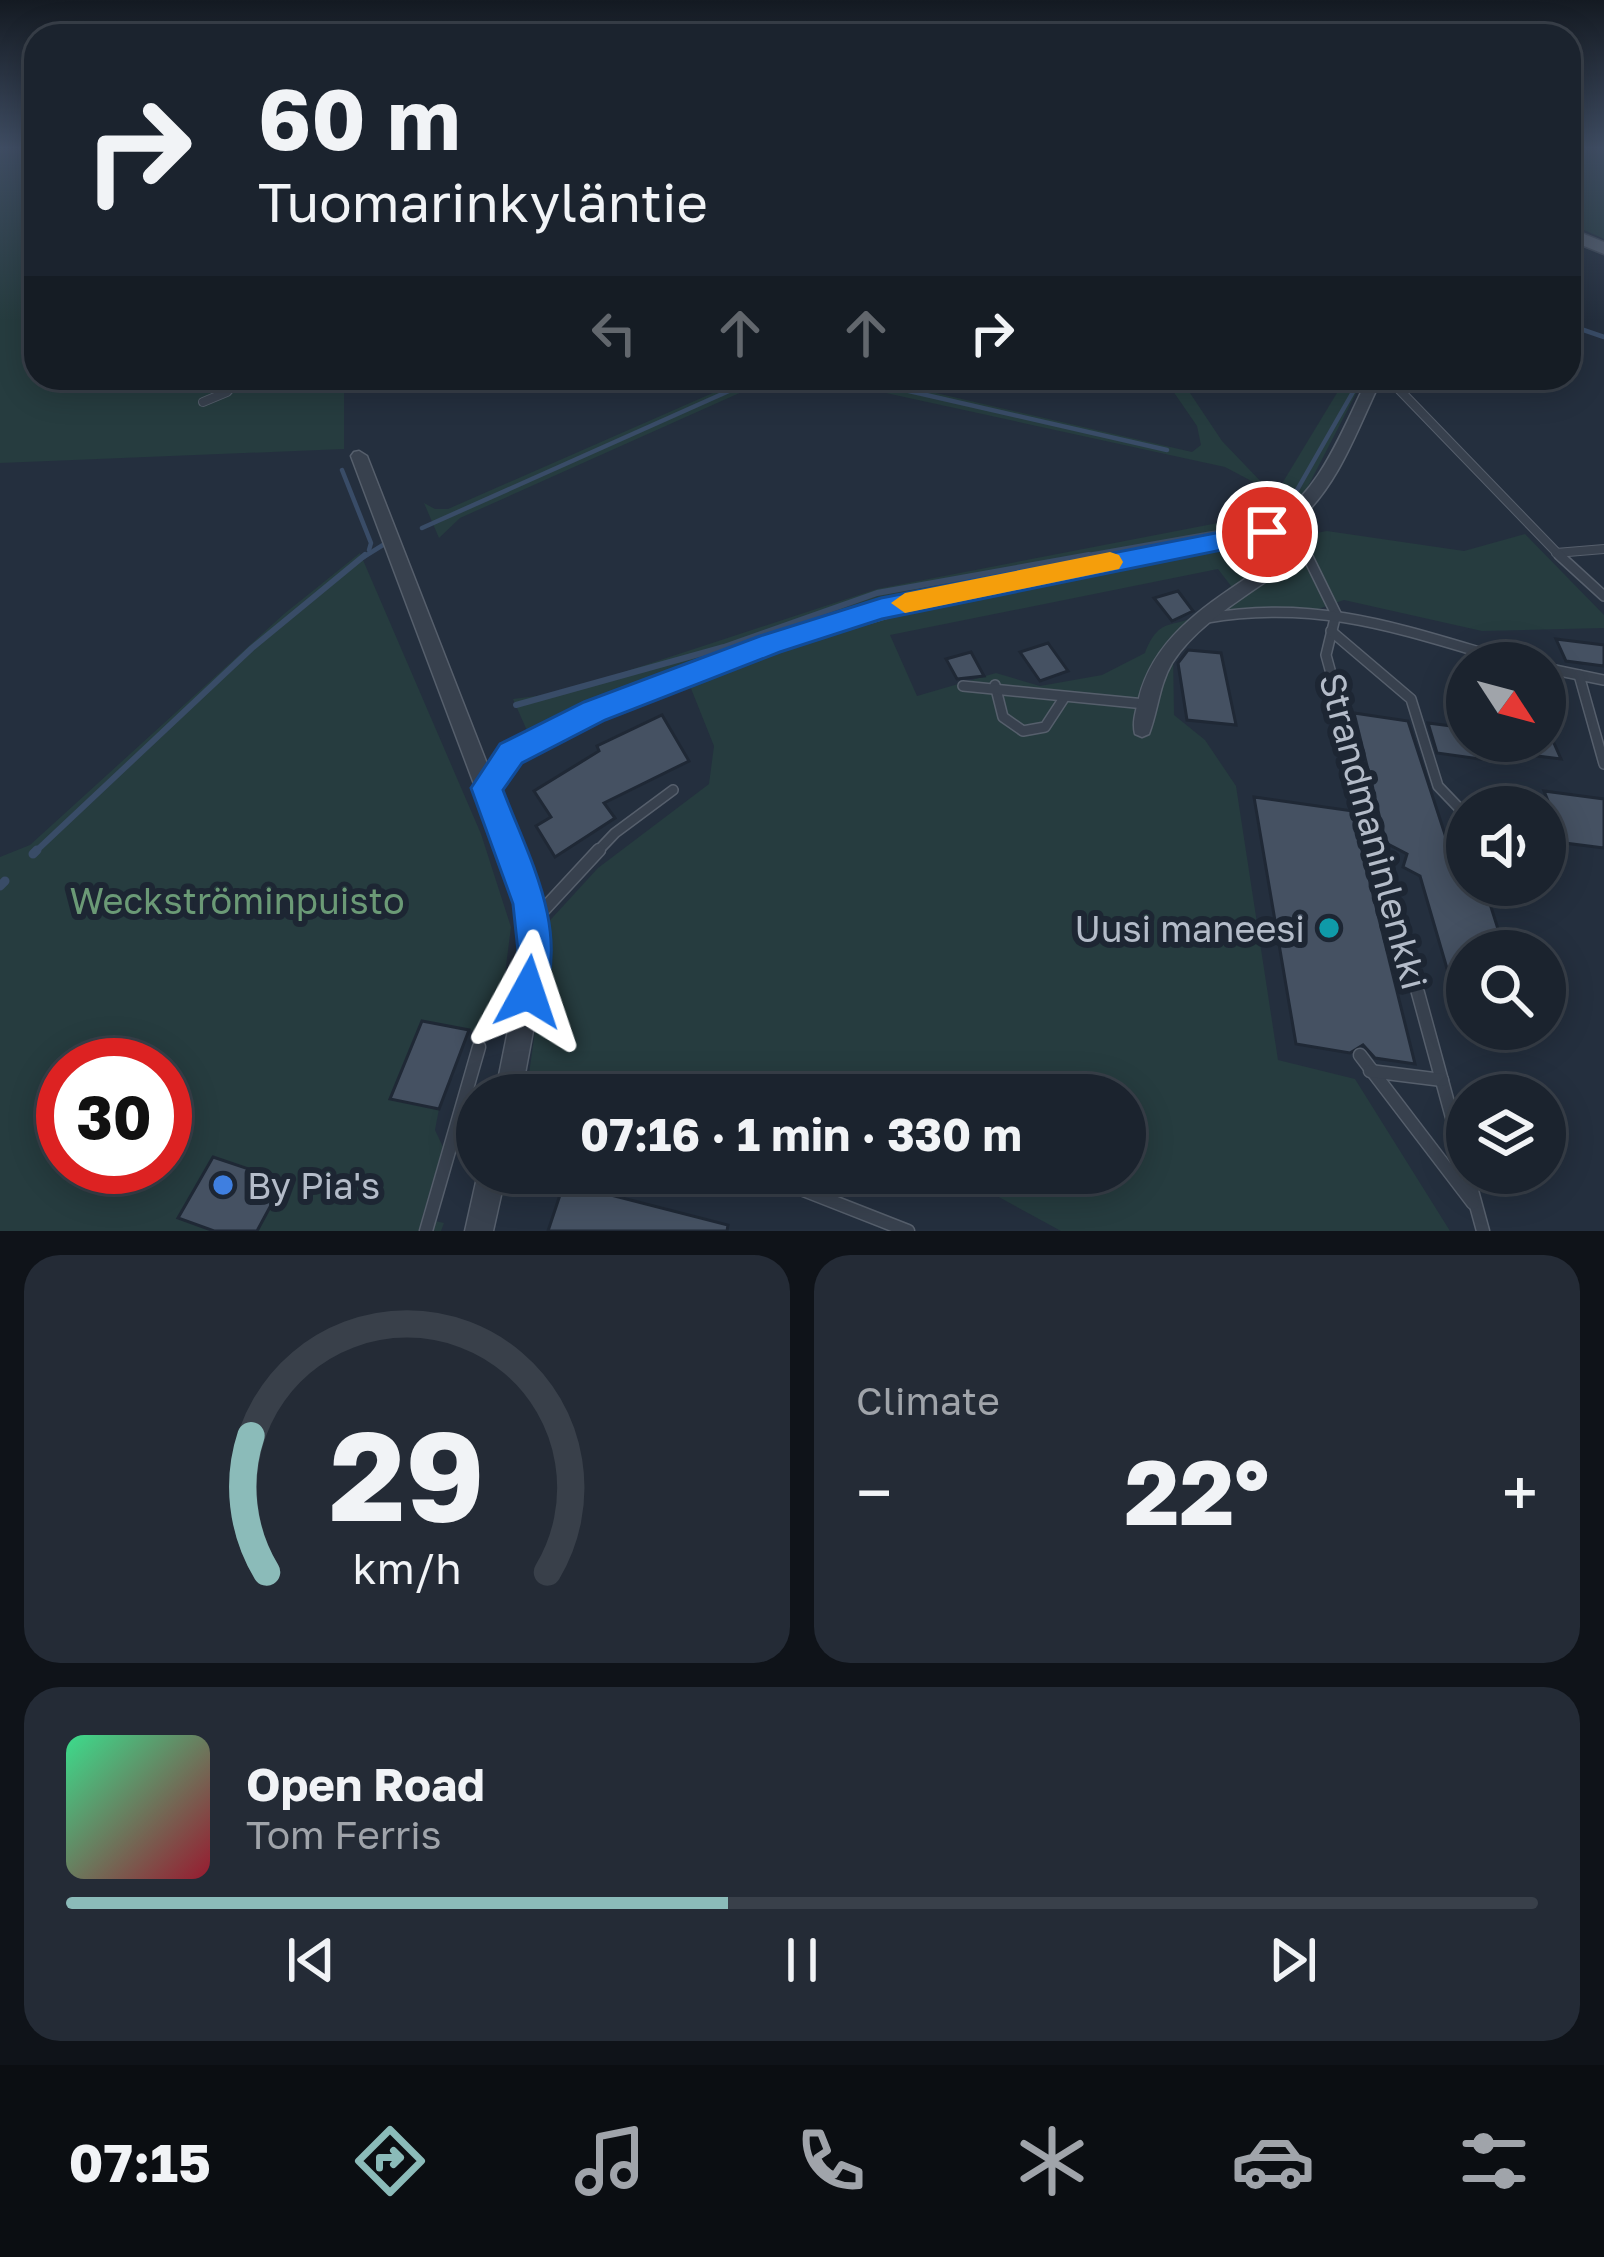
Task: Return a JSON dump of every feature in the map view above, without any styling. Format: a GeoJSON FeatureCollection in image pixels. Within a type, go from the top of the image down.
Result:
{"type":"FeatureCollection","features":[{"type":"Feature","properties":{"kind":"street"},"geometry":{"type":"LineString","coordinates":[[487,788],[511,753],[595,711],[770,644],[923,598],[1267,532],[1297,517],[1368,390]]}},
{"type":"Feature","properties":{"kind":"street"},"geometry":{"type":"LineString","coordinates":[[359,456],[433,661],[518,866],[532,922],[536,951],[512,1074]]}},
{"type":"Feature","properties":{"kind":"street"},"geometry":{"type":"LineString","coordinates":[[1142,728],[1147,686],[1180,634],[1280,567],[1303,546],[1297,517]]}},
{"type":"Feature","properties":{"kind":"street"},"geometry":{"type":"LineString","coordinates":[[479,1231],[487,1194]]}},
{"type":"Feature","properties":{"kind":"lane"},"geometry":{"type":"LineString","coordinates":[[203,402],[229,390]]}},
{"type":"Feature","properties":{"kind":"lane"},"geometry":{"type":"LineString","coordinates":[[1400,390],[1556,553],[1604,596]]}},
{"type":"Feature","properties":{"kind":"lane"},"geometry":{"type":"LineString","coordinates":[[1275,489],[1297,517]]}},
{"type":"Feature","properties":{"kind":"lane"},"geometry":{"type":"LineString","coordinates":[[1303,546],[1336,614]]}},
{"type":"Feature","properties":{"kind":"lane"},"geometry":{"type":"LineString","coordinates":[[1556,553],[1604,549]]}},
{"type":"Feature","properties":{"kind":"lane"},"geometry":{"type":"LineString","coordinates":[[1201,619],[1276,608],[1397,623],[1454,642]]}},
{"type":"Feature","properties":{"kind":"lane","name":"Strandmaninlenkki"},"geometry":{"type":"LineString","coordinates":[[1336,614],[1325,655],[1483,1231]]}},
{"type":"Feature","properties":{"kind":"lane"},"geometry":{"type":"LineString","coordinates":[[1331,632],[1412,699],[1438,785],[1446,793]]}},
{"type":"Feature","properties":{"kind":"lane"},"geometry":{"type":"LineString","coordinates":[[1566,672],[1604,680]]}},
{"type":"Feature","properties":{"kind":"lane"},"geometry":{"type":"LineString","coordinates":[[1579,675],[1604,764]]}},
{"type":"Feature","properties":{"kind":"lane"},"geometry":{"type":"LineString","coordinates":[[964,686],[994,685],[1064,698],[1145,704]]}},
{"type":"Feature","properties":{"kind":"lane"},"geometry":{"type":"LineString","coordinates":[[994,685],[1004,717],[1024,731],[1045,727],[1064,698]]}},
{"type":"Feature","properties":{"kind":"lane"},"geometry":{"type":"LineString","coordinates":[[532,922],[615,833],[673,790]]}},
{"type":"Feature","properties":{"kind":"lane"},"geometry":{"type":"LineString","coordinates":[[426,1231],[479,1047]]}},
{"type":"Feature","properties":{"kind":"lane"},"geometry":{"type":"LineString","coordinates":[[1360,1055],[1476,1208]]}},
{"type":"Feature","properties":{"kind":"lane"},"geometry":{"type":"LineString","coordinates":[[1368,1071],[1442,1080]]}},
{"type":"Feature","properties":{"kind":"lane"},"geometry":{"type":"LineString","coordinates":[[814,1194],[908,1231]]}},
{"type":"Feature","properties":{"kind":"green space"},"geometry":{"type":"Polygon","coordinates":[[[0,206],[24,206],[24,390],[344,390],[344,449],[0,463],[0,206]]]}},
{"type":"Feature","properties":{"kind":"green space"},"geometry":{"type":"Polygon","coordinates":[[[1581,206],[1604,206],[1604,239],[1581,228],[1581,206]]]}},
{"type":"Feature","properties":{"kind":"green space"},"geometry":{"type":"Polygon","coordinates":[[[720,390],[746,390],[460,518],[439,538],[424,503],[448,509],[720,390]]]}},
{"type":"Feature","properties":{"kind":"green space"},"geometry":{"type":"Polygon","coordinates":[[[872,390],[923,390],[1192,452],[1201,445],[1197,426],[1172,390],[1188,390],[1222,441],[1288,510],[1264,526],[881,601],[681,671],[529,735],[513,699],[560,693],[877,589],[1267,511],[1272,502],[1259,485],[1225,467],[872,390]]]}},
{"type":"Feature","properties":{"kind":"green space"},"geometry":{"type":"Polygon","coordinates":[[[1339,390],[1358,390],[1303,496],[1290,497],[1283,482],[1339,390]]]}},
{"type":"Feature","properties":{"kind":"green space"},"geometry":{"type":"Polygon","coordinates":[[[1327,531],[1464,551],[1525,534],[1604,615],[1604,628],[1482,631],[1344,600],[1292,618],[1220,618],[1187,634],[1173,650],[1174,715],[1205,740],[1236,786],[1278,1060],[1355,1079],[1450,1231],[1061,1231],[993,1194],[1146,1194],[1146,1074],[529,1074],[542,982],[542,929],[598,868],[709,784],[714,746],[690,686],[830,633],[937,605],[1327,531]],[[1218,569],[890,635],[917,696],[996,673],[1040,686],[1102,675],[1145,653],[1162,628],[1200,614],[1231,586],[1218,569]]]}},
{"type":"Feature","properties":{"kind":"green space","name":"Weckströminpuisto"},"geometry":{"type":"Polygon","coordinates":[[[360,553],[481,834],[511,927],[497,1036],[469,1030],[392,1099],[439,1109],[435,1130],[443,1147],[422,1218],[444,1223],[441,1231],[0,1231],[0,857],[30,845],[284,614],[360,553]]]}},
{"type":"Feature","properties":{"kind":"building"},"geometry":{"type":"Polygon","coordinates":[[[1178,591],[1193,611],[1172,621],[1154,598],[1178,591]]]}},
{"type":"Feature","properties":{"kind":"building"},"geometry":{"type":"Polygon","coordinates":[[[1556,639],[1604,645],[1604,666],[1566,661],[1566,642],[1556,639]]]}},
{"type":"Feature","properties":{"kind":"building"},"geometry":{"type":"Polygon","coordinates":[[[1048,643],[1068,671],[1040,681],[1020,652],[1048,643]]]}},
{"type":"Feature","properties":{"kind":"building"},"geometry":{"type":"Polygon","coordinates":[[[1188,650],[1221,653],[1236,725],[1187,720],[1178,663],[1188,650]]]}},
{"type":"Feature","properties":{"kind":"building"},"geometry":{"type":"Polygon","coordinates":[[[971,652],[984,676],[957,679],[946,659],[971,652]]]}},
{"type":"Feature","properties":{"kind":"building"},"geometry":{"type":"Polygon","coordinates":[[[1354,713],[1408,721],[1446,838],[1446,906],[1491,906],[1498,930],[1446,930],[1446,965],[1420,876],[1403,867],[1407,854],[1386,843],[1354,713]]]}},
{"type":"Feature","properties":{"kind":"building"},"geometry":{"type":"Polygon","coordinates":[[[662,715],[689,761],[604,803],[615,818],[555,857],[536,826],[551,817],[534,791],[599,751],[597,746],[662,715]]]}},
{"type":"Feature","properties":{"kind":"building"},"geometry":{"type":"Polygon","coordinates":[[[1428,723],[1446,725],[1446,754],[1437,753],[1428,723]]]}},
{"type":"Feature","properties":{"kind":"building"},"geometry":{"type":"Polygon","coordinates":[[[1566,794],[1604,799],[1604,848],[1566,843],[1566,794]]]}},
{"type":"Feature","properties":{"kind":"building","name":"Uusi maneesi"},"geometry":{"type":"Polygon","coordinates":[[[1254,797],[1360,812],[1365,831],[1356,826],[1415,1064],[1375,1058],[1363,1045],[1350,1053],[1296,1044],[1254,797]]]}},
{"type":"Feature","properties":{"kind":"building"},"geometry":{"type":"Polygon","coordinates":[[[422,1021],[469,1030],[439,1109],[390,1099],[422,1021]]]}},
{"type":"Feature","properties":{"kind":"building"},"geometry":{"type":"Polygon","coordinates":[[[213,1157],[284,1181],[257,1231],[214,1231],[178,1218],[213,1157]]]}},
{"type":"Feature","properties":{"kind":"building"},"geometry":{"type":"Polygon","coordinates":[[[560,1194],[607,1194],[728,1225],[727,1231],[548,1231],[560,1194]]]}},
{"type":"Feature","properties":{"kind":"waterway"},"geometry":{"type":"LineString","coordinates":[[1581,329],[1604,337]]}},
{"type":"Feature","properties":{"kind":"waterway"},"geometry":{"type":"LineString","coordinates":[[422,528],[731,390]]}},
{"type":"Feature","properties":{"kind":"waterway"},"geometry":{"type":"LineString","coordinates":[[904,390],[1167,450]]}},
{"type":"Feature","properties":{"kind":"waterway"},"geometry":{"type":"LineString","coordinates":[[1293,497],[1354,390]]}},
{"type":"Feature","properties":{"kind":"waterway"},"geometry":{"type":"LineString","coordinates":[[342,470],[371,543],[369,550]]}},
{"type":"Feature","properties":{"kind":"waterway"},"geometry":{"type":"LineString","coordinates":[[1072,558],[1264,524],[1285,508]]}},
{"type":"Feature","properties":{"kind":"waterway"},"geometry":{"type":"LineString","coordinates":[[362,558],[383,545]]}},
{"type":"Feature","properties":{"kind":"waterway"},"geometry":{"type":"LineString","coordinates":[[34,853],[252,648],[365,555]]}},
{"type":"Feature","properties":{"kind":"waterway"},"geometry":{"type":"LineString","coordinates":[[516,705],[724,647],[877,593],[1089,555]]}},
{"type":"Feature","properties":{"kind":"waterway"},"geometry":{"type":"LineString","coordinates":[[34,853],[37,850]]}},
{"type":"Feature","properties":{"kind":"waterway"},"geometry":{"type":"LineString","coordinates":[[0,886],[5,881]]}},
{"type":"Feature","properties":{"kind":"slow traffic"},"geometry":{"type":"LineString","coordinates":[[905,603],[1110,562]]}},
{"type":"Feature","properties":{"kind":"place","name":"Uusi maneesi"},"geometry":{"type":"Point","coordinates":[1329,928]}},
{"type":"Feature","properties":{"kind":"place","name":"By Pia's"},"geometry":{"type":"Point","coordinates":[223,1185]}},
{"type":"Feature","properties":{"kind":"route"},"geometry":{"type":"LineString","coordinates":[[528,992],[536,951],[530,904],[487,788],[511,753],[595,711],[770,644],[881,608],[1267,532]]}}]}
